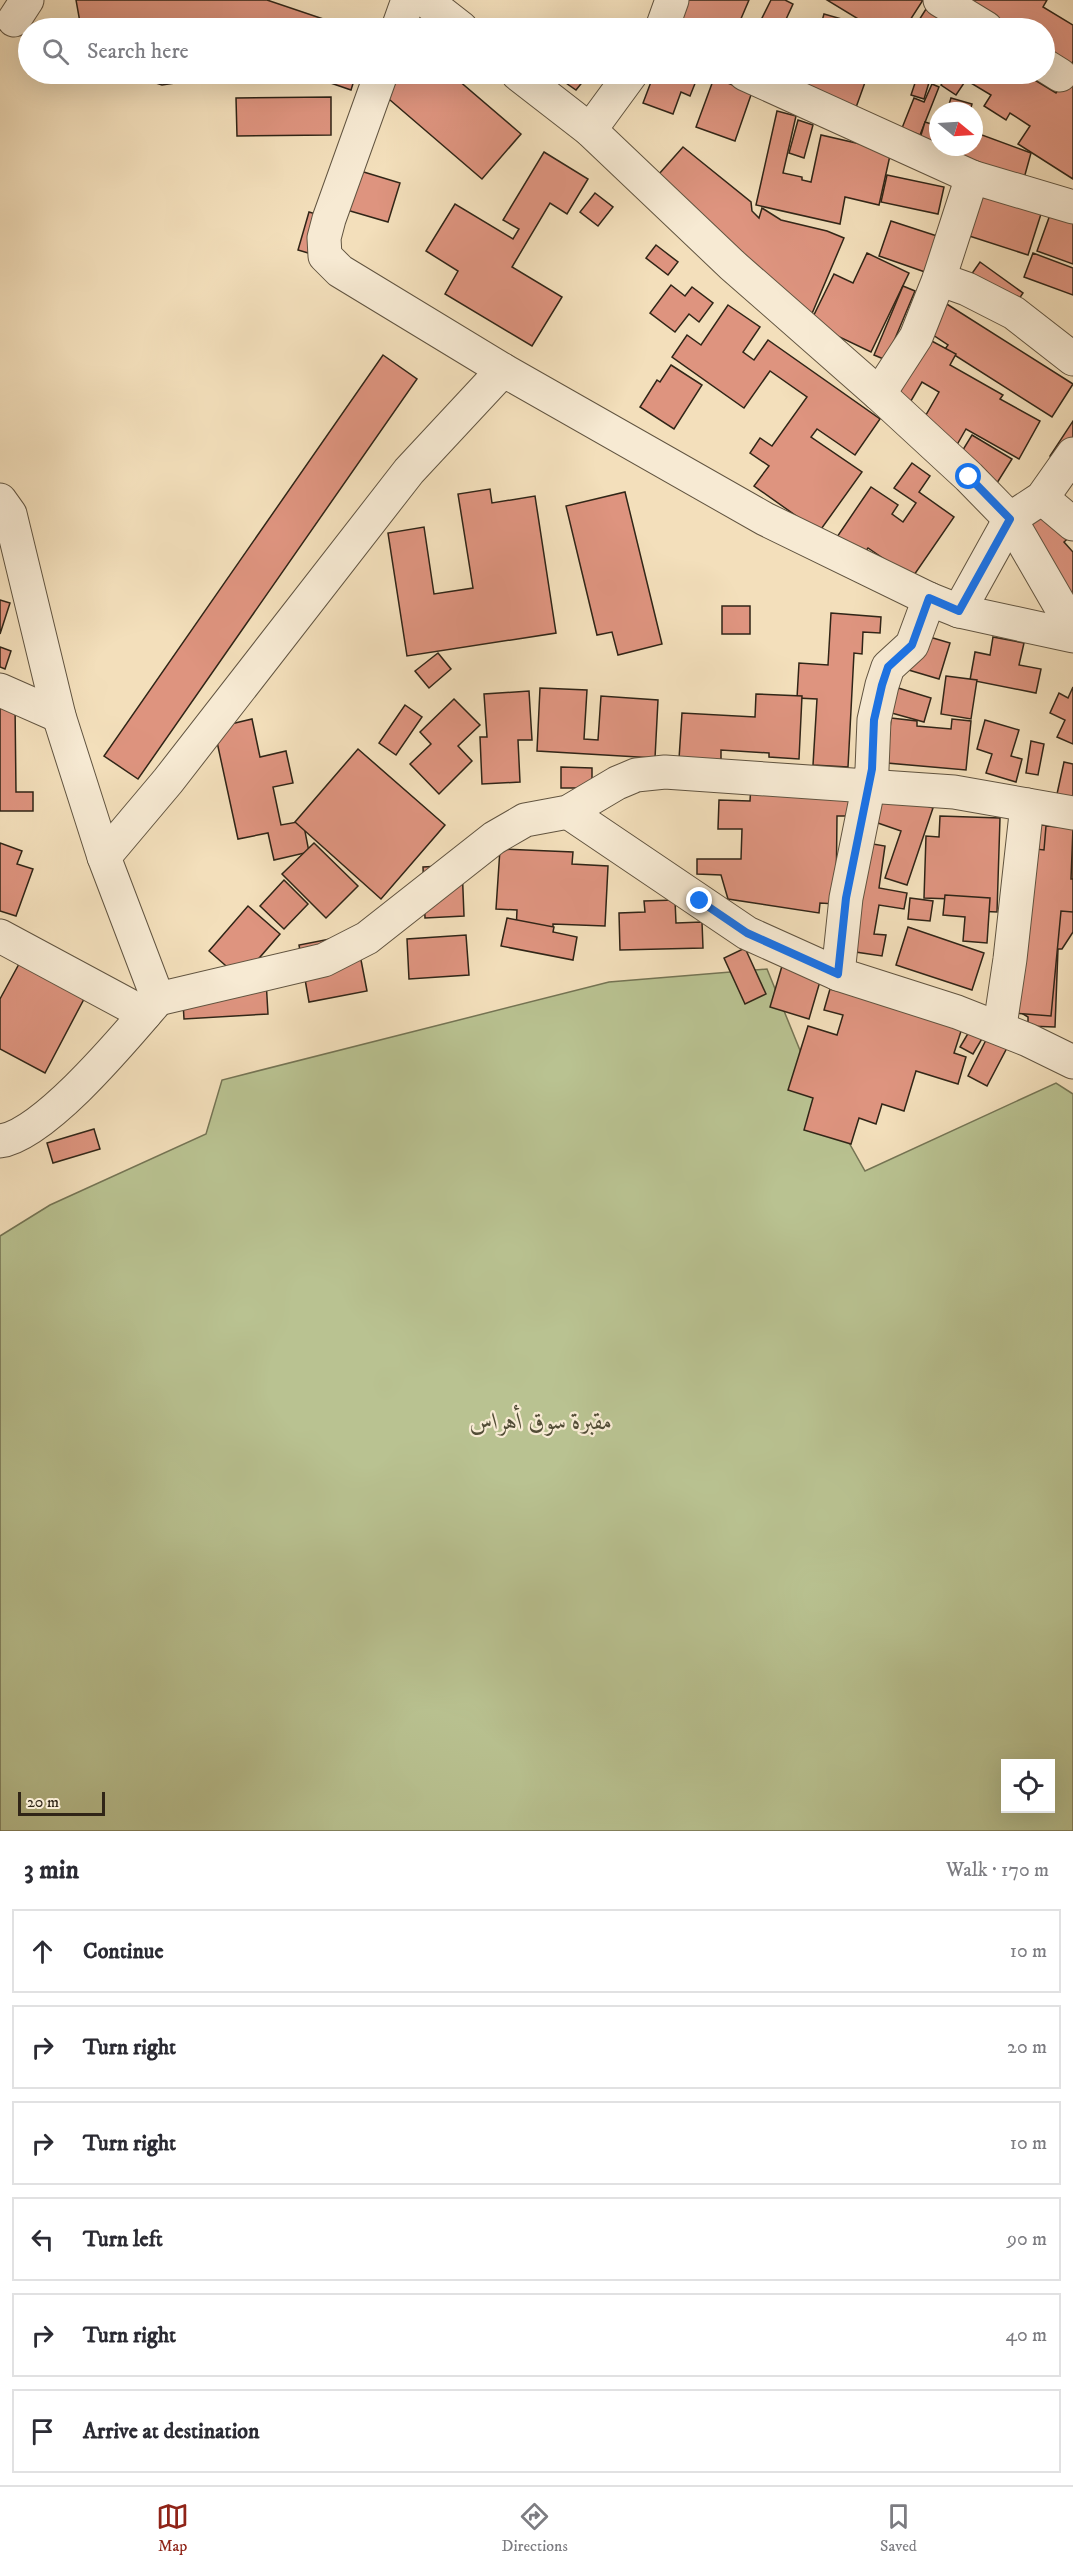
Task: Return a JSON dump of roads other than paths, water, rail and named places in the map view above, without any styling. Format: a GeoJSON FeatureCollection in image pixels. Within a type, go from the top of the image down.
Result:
{"type":"FeatureCollection","features":[{"type":"Feature","properties":{"kind":"street"},"geometry":{"type":"LineString","coordinates":[[402,18],[408,0]]}},
{"type":"Feature","properties":{"kind":"street"},"geometry":{"type":"LineString","coordinates":[[425,0],[448,18]]}},
{"type":"Feature","properties":{"kind":"street"},"geometry":{"type":"LineString","coordinates":[[666,18],[672,0]]}},
{"type":"Feature","properties":{"kind":"street"},"geometry":{"type":"LineString","coordinates":[[940,0],[970,18]]}},
{"type":"Feature","properties":{"kind":"street"},"geometry":{"type":"LineString","coordinates":[[377,84],[328,219],[324,238],[325,256],[340,271],[503,370],[765,519],[959,611],[1073,636]]}},
{"type":"Feature","properties":{"kind":"street"},"geometry":{"type":"LineString","coordinates":[[531,84],[590,130],[732,265],[879,394],[969,477],[1010,519],[1073,627]]}},
{"type":"Feature","properties":{"kind":"street"},"geometry":{"type":"LineString","coordinates":[[590,130],[624,84]]}},
{"type":"Feature","properties":{"kind":"street"},"geometry":{"type":"LineString","coordinates":[[767,84],[972,177],[1073,207]]}},
{"type":"Feature","properties":{"kind":"street"},"geometry":{"type":"LineString","coordinates":[[879,394],[916,337],[939,279],[972,177]]}},
{"type":"Feature","properties":{"kind":"street"},"geometry":{"type":"LineString","coordinates":[[939,279],[967,289],[1014,313],[1073,359]]}},
{"type":"Feature","properties":{"kind":"street"},"geometry":{"type":"LineString","coordinates":[[104,857],[168,781],[409,471],[503,370]]}},
{"type":"Feature","properties":{"kind":"street"},"geometry":{"type":"LineString","coordinates":[[959,611],[1010,519],[1042,498],[1073,454]]}},
{"type":"Feature","properties":{"kind":"street"},"geometry":{"type":"LineString","coordinates":[[1042,498],[1073,524]]}},
{"type":"Feature","properties":{"kind":"street"},"geometry":{"type":"LineString","coordinates":[[0,500],[10,514],[59,716],[151,1006]]}},
{"type":"Feature","properties":{"kind":"street"},"geometry":{"type":"LineString","coordinates":[[838,974],[846,898],[869,786],[874,720],[882,685],[888,667],[912,645],[929,598]]}},
{"type":"Feature","properties":{"kind":"street"},"geometry":{"type":"LineString","coordinates":[[0,690],[59,716]]}},
{"type":"Feature","properties":{"kind":"street"},"geometry":{"type":"LineString","coordinates":[[0,1141],[8,1140],[35,1126],[104,1061],[151,1006],[324,960],[367,938],[494,838],[525,820],[568,812],[617,783],[636,775],[665,772],[954,792],[1073,813]]}},
{"type":"Feature","properties":{"kind":"street"},"geometry":{"type":"LineString","coordinates":[[1002,1029],[1001,1019],[1027,805]]}},
{"type":"Feature","properties":{"kind":"street"},"geometry":{"type":"LineString","coordinates":[[568,812],[747,933],[838,974],[957,1012],[1002,1029],[1073,1062]]}},
{"type":"Feature","properties":{"kind":"street"},"geometry":{"type":"LineString","coordinates":[[0,936],[151,1006]]}},
{"type":"Feature","properties":{"kind":"park label","name":"مقبرة سوق أهراس"},"geometry":{"type":"Point","coordinates":[541,1421]}}]}
